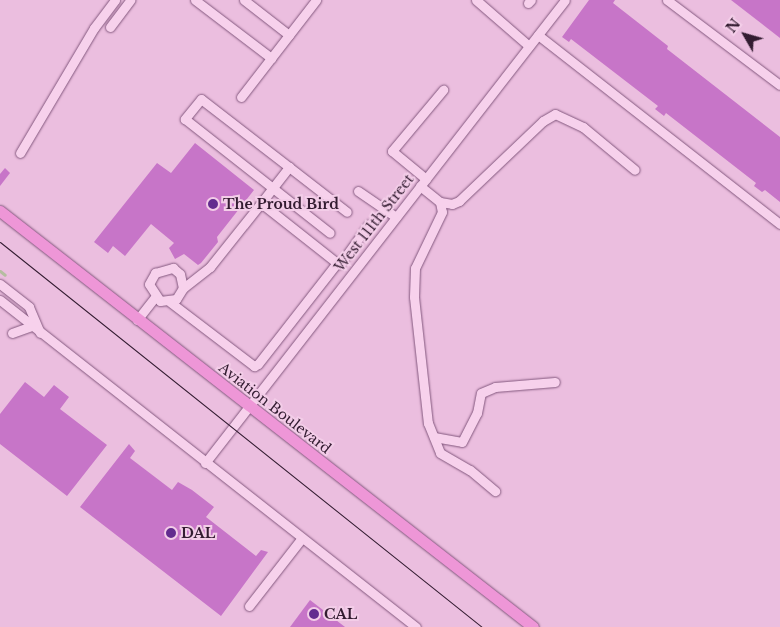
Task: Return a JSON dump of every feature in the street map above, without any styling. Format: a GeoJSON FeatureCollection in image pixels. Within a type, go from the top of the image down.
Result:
{"type":"FeatureCollection","features":[{"type":"Feature","properties":{"kind":"main road","name":"Aviation Boulevard"},"geometry":{"type":"LineString","coordinates":[[0,211],[137,320],[534,627]]}},
{"type":"Feature","properties":{"kind":"street"},"geometry":{"type":"LineString","coordinates":[[20,154],[94,28],[115,0]]}},
{"type":"Feature","properties":{"kind":"street"},"geometry":{"type":"LineString","coordinates":[[110,27],[130,0]]}},
{"type":"Feature","properties":{"kind":"street"},"geometry":{"type":"LineString","coordinates":[[195,0],[270,58]]}},
{"type":"Feature","properties":{"kind":"street"},"geometry":{"type":"LineString","coordinates":[[244,0],[289,35]]}},
{"type":"Feature","properties":{"kind":"street"},"geometry":{"type":"LineString","coordinates":[[241,97],[316,0]]}},
{"type":"Feature","properties":{"kind":"street"},"geometry":{"type":"LineString","coordinates":[[476,0],[529,46]]}},
{"type":"Feature","properties":{"kind":"street","name":"West 111th Street"},"geometry":{"type":"LineString","coordinates":[[205,463],[565,0]]}},
{"type":"Feature","properties":{"kind":"street"},"geometry":{"type":"LineString","coordinates":[[667,0],[780,85]]}},
{"type":"Feature","properties":{"kind":"street"},"geometry":{"type":"LineString","coordinates":[[538,35],[780,224]]}},
{"type":"Feature","properties":{"kind":"street"},"geometry":{"type":"LineString","coordinates":[[443,90],[392,151],[440,202],[442,212],[415,268],[414,297],[428,423],[440,454],[470,470],[495,491]]}},
{"type":"Feature","properties":{"kind":"street"},"geometry":{"type":"LineString","coordinates":[[330,233],[185,119],[201,98],[347,212]]}},
{"type":"Feature","properties":{"kind":"street"},"geometry":{"type":"LineString","coordinates":[[440,202],[452,204],[459,201],[543,121],[555,114],[583,127],[635,170]]}},
{"type":"Feature","properties":{"kind":"street"},"geometry":{"type":"LineString","coordinates":[[170,302],[183,288],[210,267],[290,167]]}},
{"type":"Feature","properties":{"kind":"street"},"geometry":{"type":"LineString","coordinates":[[358,191],[396,217]]}},
{"type":"Feature","properties":{"kind":"street"},"geometry":{"type":"LineString","coordinates":[[261,203],[352,274]]}},
{"type":"Feature","properties":{"kind":"street"},"geometry":{"type":"LineString","coordinates":[[183,288],[180,274],[168,267],[151,278],[150,289],[156,297],[170,302],[254,366],[258,364],[369,224]]}},
{"type":"Feature","properties":{"kind":"street"},"geometry":{"type":"LineString","coordinates":[[0,284],[29,307],[40,334]]}},
{"type":"Feature","properties":{"kind":"street"},"geometry":{"type":"LineString","coordinates":[[137,320],[156,297]]}},
{"type":"Feature","properties":{"kind":"street"},"geometry":{"type":"LineString","coordinates":[[0,300],[40,334],[416,627]]}},
{"type":"Feature","properties":{"kind":"street"},"geometry":{"type":"LineString","coordinates":[[12,333],[31,326]]}},
{"type":"Feature","properties":{"kind":"street"},"geometry":{"type":"LineString","coordinates":[[434,437],[462,442],[476,413],[481,393],[495,387],[555,382]]}},
{"type":"Feature","properties":{"kind":"street"},"geometry":{"type":"LineString","coordinates":[[249,606],[302,538]]}},
{"type":"Feature","properties":{"kind":"building"},"geometry":{"type":"Polygon","coordinates":[[[589,0],[615,0],[613,3],[668,46],[667,49],[780,137],[780,202],[765,190],[762,192],[754,186],[756,183],[666,113],[664,116],[655,109],[658,106],[571,39],[569,42],[562,37],[589,0]]]}},
{"type":"Feature","properties":{"kind":"building"},"geometry":{"type":"Polygon","coordinates":[[[731,0],[780,0],[780,38],[731,0]]]}},
{"type":"Feature","properties":{"kind":"building","name":"The Proud Bird"},"geometry":{"type":"Polygon","coordinates":[[[195,143],[254,190],[217,237],[218,242],[201,263],[198,265],[184,254],[175,259],[169,248],[174,243],[151,224],[125,256],[113,246],[108,253],[94,242],[157,163],[171,173],[195,143]]]}},
{"type":"Feature","properties":{"kind":"building"},"geometry":{"type":"Polygon","coordinates":[[[5,168],[10,173],[0,186],[0,174],[5,168]]]}},
{"type":"Feature","properties":{"kind":"building"},"geometry":{"type":"Polygon","coordinates":[[[25,382],[44,397],[54,385],[69,397],[60,409],[107,445],[67,496],[0,444],[0,414],[25,382]]]}},
{"type":"Feature","properties":{"kind":"building","name":"DAL"},"geometry":{"type":"Polygon","coordinates":[[[129,444],[135,451],[130,458],[172,490],[178,482],[214,507],[206,517],[256,556],[261,550],[268,552],[221,616],[80,507],[129,444]]]}},
{"type":"Feature","properties":{"kind":"building","name":"CAL"},"geometry":{"type":"Polygon","coordinates":[[[310,600],[345,627],[290,627],[310,600]]]}},
{"type":"Feature","properties":{"kind":"waterway"},"geometry":{"type":"LineString","coordinates":[[0,271],[5,275]]}},
{"type":"Feature","properties":{"kind":"tram line"},"geometry":{"type":"LineString","coordinates":[[0,242],[482,627]]}},
{"type":"Feature","properties":{"kind":"place","name":"The Proud Bird"},"geometry":{"type":"Point","coordinates":[213,204]}},
{"type":"Feature","properties":{"kind":"place","name":"DAL"},"geometry":{"type":"Point","coordinates":[171,533]}},
{"type":"Feature","properties":{"kind":"place","name":"CAL"},"geometry":{"type":"Point","coordinates":[314,614]}}]}
